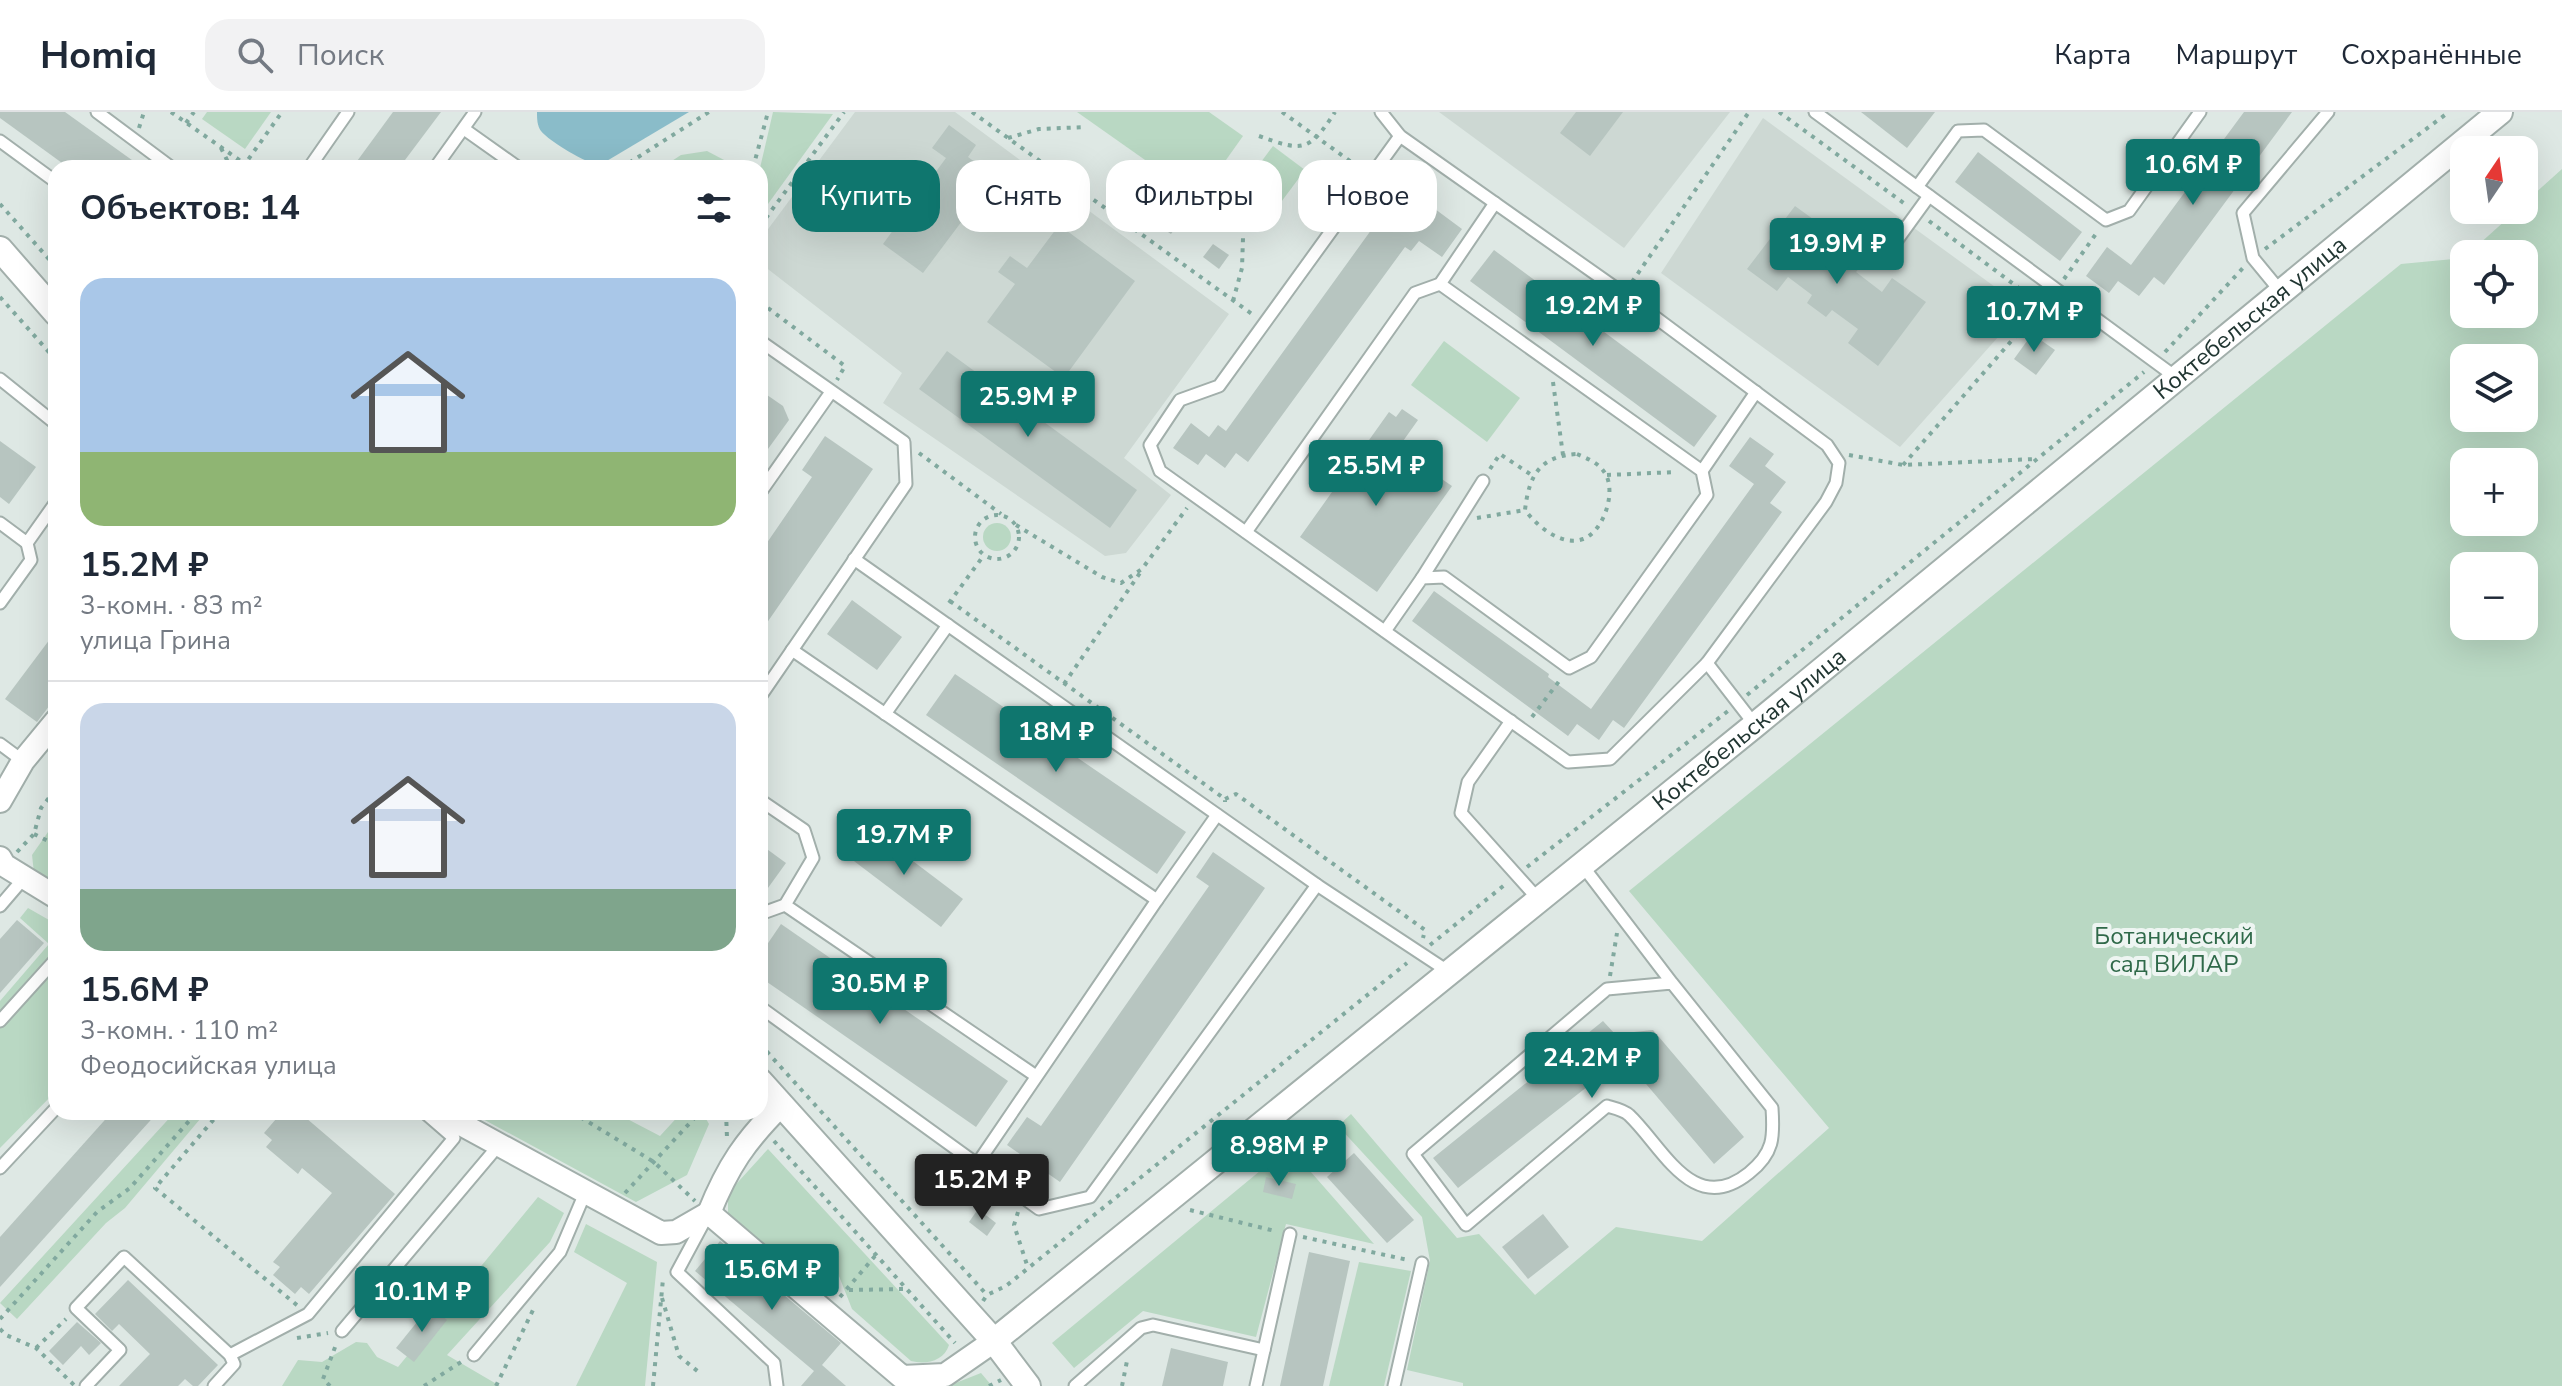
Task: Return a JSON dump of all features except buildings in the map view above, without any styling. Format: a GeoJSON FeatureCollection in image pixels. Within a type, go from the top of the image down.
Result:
{"type":"FeatureCollection","features":[{"type":"Feature","properties":{"kind":"street","name":"Коктебельская улица"},"geometry":{"type":"LineString","coordinates":[[994,1341],[1755,725],[2500,112]]}},
{"type":"Feature","properties":{"kind":"street"},"geometry":{"type":"LineString","coordinates":[[0,249],[48,304]]}},
{"type":"Feature","properties":{"kind":"street"},"geometry":{"type":"LineString","coordinates":[[0,801],[23,761],[48,731]]}},
{"type":"Feature","properties":{"kind":"street"},"geometry":{"type":"LineString","coordinates":[[0,858],[4,865],[48,892]]}},
{"type":"Feature","properties":{"kind":"street"},"geometry":{"type":"LineString","coordinates":[[768,1090],[994,1341],[1028,1386]]}},
{"type":"Feature","properties":{"kind":"street"},"geometry":{"type":"LineString","coordinates":[[768,1118],[781,1105]]}},
{"type":"Feature","properties":{"kind":"street"},"geometry":{"type":"LineString","coordinates":[[453,1120],[661,1233],[676,1232],[709,1213],[728,1168],[766,1120]]}},
{"type":"Feature","properties":{"kind":"street"},"geometry":{"type":"LineString","coordinates":[[709,1213],[904,1382],[945,1375],[994,1341]]}},
{"type":"Feature","properties":{"kind":"lane"},"geometry":{"type":"LineString","coordinates":[[97,112],[161,160]]}},
{"type":"Feature","properties":{"kind":"lane"},"geometry":{"type":"LineString","coordinates":[[315,160],[348,112]]}},
{"type":"Feature","properties":{"kind":"lane"},"geometry":{"type":"LineString","coordinates":[[441,160],[475,112]]}},
{"type":"Feature","properties":{"kind":"lane"},"geometry":{"type":"LineString","coordinates":[[1331,232],[1219,386],[1180,400],[1150,445],[1160,471],[1568,762],[1610,759],[1707,663],[1826,502],[1836,483],[1839,463],[1827,445],[1756,392],[1624,294],[1400,136],[1381,112]]}},
{"type":"Feature","properties":{"kind":"lane"},"geometry":{"type":"LineString","coordinates":[[1815,112],[2177,378]]}},
{"type":"Feature","properties":{"kind":"lane"},"geometry":{"type":"LineString","coordinates":[[1917,187],[1958,131],[1984,130],[2106,220],[2129,211],[2200,112]]}},
{"type":"Feature","properties":{"kind":"lane"},"geometry":{"type":"LineString","coordinates":[[2282,293],[2253,258],[2243,213],[2328,112]]}},
{"type":"Feature","properties":{"kind":"lane"},"geometry":{"type":"LineString","coordinates":[[464,129],[508,160]]}},
{"type":"Feature","properties":{"kind":"lane"},"geometry":{"type":"LineString","coordinates":[[1383,160],[1400,136]]}},
{"type":"Feature","properties":{"kind":"lane"},"geometry":{"type":"LineString","coordinates":[[0,141],[48,176]]}},
{"type":"Feature","properties":{"kind":"lane"},"geometry":{"type":"LineString","coordinates":[[1892,247],[1929,196]]}},
{"type":"Feature","properties":{"kind":"lane"},"geometry":{"type":"LineString","coordinates":[[1246,532],[1415,293],[1440,284],[1495,203]]}},
{"type":"Feature","properties":{"kind":"lane"},"geometry":{"type":"LineString","coordinates":[[1422,578],[1444,577],[1569,668],[1591,657],[1707,495],[1702,471],[1440,284]]}},
{"type":"Feature","properties":{"kind":"lane"},"geometry":{"type":"LineString","coordinates":[[768,347],[904,442],[906,484],[768,685]]}},
{"type":"Feature","properties":{"kind":"lane"},"geometry":{"type":"LineString","coordinates":[[0,379],[48,418]]}},
{"type":"Feature","properties":{"kind":"lane"},"geometry":{"type":"LineString","coordinates":[[768,481],[831,392]]}},
{"type":"Feature","properties":{"kind":"lane"},"geometry":{"type":"LineString","coordinates":[[1702,471],[1756,392]]}},
{"type":"Feature","properties":{"kind":"lane"},"geometry":{"type":"LineString","coordinates":[[1385,631],[1483,481]]}},
{"type":"Feature","properties":{"kind":"lane"},"geometry":{"type":"LineString","coordinates":[[27,543],[48,513]]}},
{"type":"Feature","properties":{"kind":"lane"},"geometry":{"type":"LineString","coordinates":[[0,523],[27,543],[31,560],[0,603]]}},
{"type":"Feature","properties":{"kind":"lane"},"geometry":{"type":"LineString","coordinates":[[854,559],[1317,885],[1450,972]]}},
{"type":"Feature","properties":{"kind":"lane"},"geometry":{"type":"LineString","coordinates":[[885,714],[948,625]]}},
{"type":"Feature","properties":{"kind":"lane"},"geometry":{"type":"LineString","coordinates":[[792,650],[1157,900]]}},
{"type":"Feature","properties":{"kind":"lane"},"geometry":{"type":"LineString","coordinates":[[1707,663],[1755,725]]}},
{"type":"Feature","properties":{"kind":"lane"},"geometry":{"type":"LineString","coordinates":[[1511,721],[1468,782],[1461,813],[1539,900]]}},
{"type":"Feature","properties":{"kind":"lane"},"geometry":{"type":"LineString","coordinates":[[0,744],[23,761]]}},
{"type":"Feature","properties":{"kind":"lane"},"geometry":{"type":"LineString","coordinates":[[768,805],[804,830],[813,858],[785,905],[768,911]]}},
{"type":"Feature","properties":{"kind":"lane"},"geometry":{"type":"LineString","coordinates":[[977,1164],[1217,815]]}},
{"type":"Feature","properties":{"kind":"lane"},"geometry":{"type":"LineString","coordinates":[[1582,865],[1772,1108],[1774,1133],[1770,1151],[1748,1174],[1719,1189],[1697,1183],[1676,1171],[1627,1112],[1607,1106],[1466,1225],[1413,1154],[1607,989],[1672,983]]}},
{"type":"Feature","properties":{"kind":"lane"},"geometry":{"type":"LineString","coordinates":[[0,906],[24,878]]}},
{"type":"Feature","properties":{"kind":"lane"},"geometry":{"type":"LineString","coordinates":[[768,1013],[1039,1209],[1090,1197],[1317,885]]}},
{"type":"Feature","properties":{"kind":"lane"},"geometry":{"type":"LineString","coordinates":[[785,905],[1036,1076]]}},
{"type":"Feature","properties":{"kind":"lane"},"geometry":{"type":"LineString","coordinates":[[0,1021],[48,968]]}},
{"type":"Feature","properties":{"kind":"lane"},"geometry":{"type":"LineString","coordinates":[[0,1168],[48,1117]]}},
{"type":"Feature","properties":{"kind":"lane"},"geometry":{"type":"LineString","coordinates":[[230,1355],[308,1314],[454,1138],[433,1120]]}},
{"type":"Feature","properties":{"kind":"lane"},"geometry":{"type":"LineString","coordinates":[[342,1331],[498,1146]]}},
{"type":"Feature","properties":{"kind":"lane"},"geometry":{"type":"LineString","coordinates":[[474,1355],[560,1252],[585,1193]]}},
{"type":"Feature","properties":{"kind":"lane"},"geometry":{"type":"LineString","coordinates":[[709,1213],[677,1272],[774,1363],[777,1386]]}},
{"type":"Feature","properties":{"kind":"lane"},"geometry":{"type":"LineString","coordinates":[[1256,1386],[1290,1234]]}},
{"type":"Feature","properties":{"kind":"lane"},"geometry":{"type":"LineString","coordinates":[[86,1386],[120,1350],[76,1308],[124,1257],[230,1355],[234,1364],[214,1386]]}},
{"type":"Feature","properties":{"kind":"lane"},"geometry":{"type":"LineString","coordinates":[[1394,1386],[1422,1263]]}},
{"type":"Feature","properties":{"kind":"lane"},"geometry":{"type":"LineString","coordinates":[[1075,1386],[1141,1328],[1153,1325],[1264,1350]]}},
{"type":"Feature","properties":{"kind":"path"},"geometry":{"type":"LineString","coordinates":[[171,112],[237,160]]}},
{"type":"Feature","properties":{"kind":"path"},"geometry":{"type":"LineString","coordinates":[[186,123],[194,112]]}},
{"type":"Feature","properties":{"kind":"path"},"geometry":{"type":"LineString","coordinates":[[249,160],[282,112]]}},
{"type":"Feature","properties":{"kind":"path"},"geometry":{"type":"LineString","coordinates":[[634,160],[709,112]]}},
{"type":"Feature","properties":{"kind":"path"},"geometry":{"type":"LineString","coordinates":[[755,160],[768,112]]}},
{"type":"Feature","properties":{"kind":"path"},"geometry":{"type":"LineString","coordinates":[[768,215],[844,112]]}},
{"type":"Feature","properties":{"kind":"path"},"geometry":{"type":"LineString","coordinates":[[972,112],[1264,323]]}},
{"type":"Feature","properties":{"kind":"path"},"geometry":{"type":"LineString","coordinates":[[1282,112],[1348,160]]}},
{"type":"Feature","properties":{"kind":"path"},"geometry":{"type":"LineString","coordinates":[[1259,136],[1291,147],[1318,138],[1335,112]]}},
{"type":"Feature","properties":{"kind":"path"},"geometry":{"type":"LineString","coordinates":[[1624,294],[1749,112]]}},
{"type":"Feature","properties":{"kind":"path"},"geometry":{"type":"LineString","coordinates":[[768,1053],[987,1295],[1006,1286],[1517,875],[1738,703],[2155,362],[2253,258],[2449,112]]}},
{"type":"Feature","properties":{"kind":"path"},"geometry":{"type":"LineString","coordinates":[[1008,138],[1039,129],[1086,127]]}},
{"type":"Feature","properties":{"kind":"path"},"geometry":{"type":"LineString","coordinates":[[219,146],[227,160]]}},
{"type":"Feature","properties":{"kind":"path"},"geometry":{"type":"LineString","coordinates":[[0,204],[48,258]]}},
{"type":"Feature","properties":{"kind":"path"},"geometry":{"type":"LineString","coordinates":[[1903,465],[2056,290],[2106,220]]}},
{"type":"Feature","properties":{"kind":"path"},"geometry":{"type":"LineString","coordinates":[[1233,301],[1242,268],[1243,238]]}},
{"type":"Feature","properties":{"kind":"path"},"geometry":{"type":"LineString","coordinates":[[0,297],[48,351]]}},
{"type":"Feature","properties":{"kind":"path"},"geometry":{"type":"LineString","coordinates":[[768,308],[845,366],[831,392]]}},
{"type":"Feature","properties":{"kind":"path"},"geometry":{"type":"LineString","coordinates":[[1551,363],[1563,455]]}},
{"type":"Feature","properties":{"kind":"path"},"geometry":{"type":"LineString","coordinates":[[904,442],[1016,525],[1102,577],[1121,583],[1142,569]]}},
{"type":"Feature","properties":{"kind":"path"},"geometry":{"type":"LineString","coordinates":[[1831,451],[1903,465],[2037,459]]}},
{"type":"Feature","properties":{"kind":"path"},"geometry":{"type":"LineString","coordinates":[[1483,481],[1500,454],[1533,476]]}},
{"type":"Feature","properties":{"kind":"path"},"geometry":{"type":"LineString","coordinates":[[1577,454],[1594,461],[1607,475],[1610,493],[1605,513],[1596,529],[1583,539],[1569,540],[1545,531],[1525,510],[1533,476],[1546,462],[1563,455],[1577,454]]}},
{"type":"Feature","properties":{"kind":"path"},"geometry":{"type":"LineString","coordinates":[[1607,475],[1702,471]]}},
{"type":"Feature","properties":{"kind":"path"},"geometry":{"type":"LineString","coordinates":[[1053,699],[1196,496]]}},
{"type":"Feature","properties":{"kind":"path"},"geometry":{"type":"LineString","coordinates":[[1457,522],[1525,510]]}},
{"type":"Feature","properties":{"kind":"path"},"geometry":{"type":"LineString","coordinates":[[1001,514],[986,517],[976,528],[975,543],[984,555],[999,559],[1012,553],[1019,540],[1016,525]]}},
{"type":"Feature","properties":{"kind":"path"},"geometry":{"type":"LineString","coordinates":[[938,618],[984,555]]}},
{"type":"Feature","properties":{"kind":"path"},"geometry":{"type":"LineString","coordinates":[[950,601],[1225,799],[1230,824]]}},
{"type":"Feature","properties":{"kind":"path"},"geometry":{"type":"LineString","coordinates":[[1523,729],[1569,668]]}},
{"type":"Feature","properties":{"kind":"path"},"geometry":{"type":"LineString","coordinates":[[1225,799],[1236,794],[1425,930],[1420,953]]}},
{"type":"Feature","properties":{"kind":"path"},"geometry":{"type":"LineString","coordinates":[[48,799],[41,808],[34,834],[48,841]]}},
{"type":"Feature","properties":{"kind":"path"},"geometry":{"type":"LineString","coordinates":[[1607,989],[1621,915]]}},
{"type":"Feature","properties":{"kind":"path"},"geometry":{"type":"LineString","coordinates":[[0,1319],[97,1212],[130,1188],[190,1120]]}},
{"type":"Feature","properties":{"kind":"path"},"geometry":{"type":"LineString","coordinates":[[213,1120],[155,1188],[308,1314]]}},
{"type":"Feature","properties":{"kind":"path"},"geometry":{"type":"LineString","coordinates":[[585,1120],[654,1162],[680,1187]]}},
{"type":"Feature","properties":{"kind":"path"},"geometry":{"type":"LineString","coordinates":[[612,1207],[693,1120]]}},
{"type":"Feature","properties":{"kind":"path"},"geometry":{"type":"LineString","coordinates":[[761,1125],[970,1360]]}},
{"type":"Feature","properties":{"kind":"path"},"geometry":{"type":"LineString","coordinates":[[1019,1209],[1014,1225],[1028,1268]]}},
{"type":"Feature","properties":{"kind":"path"},"geometry":{"type":"LineString","coordinates":[[1189,1209],[1422,1263]]}},
{"type":"Feature","properties":{"kind":"path"},"geometry":{"type":"LineString","coordinates":[[824,1311],[849,1290],[875,1256]]}},
{"type":"Feature","properties":{"kind":"path"},"geometry":{"type":"LineString","coordinates":[[653,1386],[664,1269]]}},
{"type":"Feature","properties":{"kind":"path"},"geometry":{"type":"LineString","coordinates":[[849,1290],[907,1289]]}},
{"type":"Feature","properties":{"kind":"path"},"geometry":{"type":"LineString","coordinates":[[661,1296],[679,1356],[701,1374]]}},
{"type":"Feature","properties":{"kind":"path"},"geometry":{"type":"LineString","coordinates":[[36,1348],[76,1308]]}},
{"type":"Feature","properties":{"kind":"path"},"geometry":{"type":"LineString","coordinates":[[496,1386],[534,1308]]}},
{"type":"Feature","properties":{"kind":"path"},"geometry":{"type":"LineString","coordinates":[[0,1329],[6,1335],[36,1348],[75,1386]]}},
{"type":"Feature","properties":{"kind":"path"},"geometry":{"type":"LineString","coordinates":[[330,1386],[323,1379],[342,1331]]}},
{"type":"Feature","properties":{"kind":"path"},"geometry":{"type":"LineString","coordinates":[[424,1386],[474,1355]]}},
{"type":"Feature","properties":{"kind":"shaded area"},"geometry":{"type":"Polygon","coordinates":[[[855,112],[955,112],[1020,160],[956,160],[956,232],[1090,232],[1090,212],[1106,223],[1106,232],[1118,232],[1229,314],[1124,458],[1171,495],[1126,553],[1105,556],[883,403],[902,373],[768,269],[768,229],[792,197],[792,232],[940,232],[940,160],[819,160],[855,112]]]}},
{"type":"Feature","properties":{"kind":"shaded area"},"geometry":{"type":"Polygon","coordinates":[[[1439,112],[1730,112],[1624,248],[1439,112]]]}},
{"type":"Feature","properties":{"kind":"shaded area"},"geometry":{"type":"Polygon","coordinates":[[[1763,118],[2024,308],[1900,447],[1661,273],[1763,118]]]}},
{"type":"Feature","properties":{"kind":"green space"},"geometry":{"type":"Polygon","coordinates":[[[207,112],[271,112],[245,149],[202,119],[207,112]]]}},
{"type":"Feature","properties":{"kind":"green space"},"geometry":{"type":"Polygon","coordinates":[[[773,112],[833,114],[800,160],[792,160],[792,171],[768,204],[768,160],[762,160],[773,112]]]}},
{"type":"Feature","properties":{"kind":"green space"},"geometry":{"type":"Polygon","coordinates":[[[1077,112],[1209,112],[1243,136],[1226,160],[1145,160],[1077,112]]]}},
{"type":"Feature","properties":{"kind":"green space"},"geometry":{"type":"Polygon","coordinates":[[[1273,146],[1298,165],[1298,179],[1282,201],[1282,160],[1263,160],[1273,146]]]}},
{"type":"Feature","properties":{"kind":"green space"},"geometry":{"type":"Polygon","coordinates":[[[707,151],[724,160],[673,160],[681,155],[707,151]]]}},
{"type":"Feature","properties":{"kind":"green space","name":"Ботанический сад ВИЛАР"},"geometry":{"type":"Polygon","coordinates":[[[2562,169],[2562,1386],[1463,1386],[1463,1383],[1407,1370],[1430,1261],[1422,1217],[1338,1126],[1351,1114],[1457,1238],[1479,1234],[1535,1295],[1616,1227],[1702,1241],[1829,1128],[1629,891],[2401,264],[2450,259],[2450,328],[2538,328],[2538,240],[2484,240],[2501,224],[2538,224],[2538,190],[2562,169]]]}},
{"type":"Feature","properties":{"kind":"green space"},"geometry":{"type":"Polygon","coordinates":[[[1444,341],[1520,398],[1487,442],[1411,385],[1444,341]]]}},
{"type":"Feature","properties":{"kind":"green space"},"geometry":{"type":"Polygon","coordinates":[[[997,523],[1007,527],[1011,537],[1007,547],[997,551],[987,547],[983,537],[987,527],[997,523]]]}},
{"type":"Feature","properties":{"kind":"green space"},"geometry":{"type":"Polygon","coordinates":[[[48,832],[48,881],[34,873],[32,855],[48,832]]]}},
{"type":"Feature","properties":{"kind":"green space"},"geometry":{"type":"Polygon","coordinates":[[[28,908],[48,919],[48,943],[20,918],[28,908]]]}},
{"type":"Feature","properties":{"kind":"green space"},"geometry":{"type":"Polygon","coordinates":[[[48,945],[48,1099],[0,1148],[0,1001],[48,945]]]}},
{"type":"Feature","properties":{"kind":"green space"},"geometry":{"type":"Polygon","coordinates":[[[168,1120],[199,1120],[125,1208],[106,1223],[17,1319],[0,1303],[168,1120]]]}},
{"type":"Feature","properties":{"kind":"green space"},"geometry":{"type":"Polygon","coordinates":[[[485,1120],[629,1120],[660,1136],[675,1120],[707,1120],[709,1124],[687,1175],[636,1202],[485,1120]]]}},
{"type":"Feature","properties":{"kind":"green space"},"geometry":{"type":"Polygon","coordinates":[[[1289,1147],[1374,1244],[1286,1224],[1256,1337],[1143,1311],[1074,1368],[1052,1343],[1289,1147]]]}},
{"type":"Feature","properties":{"kind":"green space"},"geometry":{"type":"Polygon","coordinates":[[[768,1149],[949,1345],[943,1355],[928,1362],[911,1361],[852,1309],[837,1271],[786,1264],[728,1218],[728,1193],[768,1149]]]}},
{"type":"Feature","properties":{"kind":"green space"},"geometry":{"type":"Polygon","coordinates":[[[538,1197],[564,1213],[550,1242],[447,1355],[500,1386],[282,1386],[298,1360],[322,1362],[356,1342],[367,1343],[377,1357],[398,1367],[538,1197]]]}},
{"type":"Feature","properties":{"kind":"green space"},"geometry":{"type":"Polygon","coordinates":[[[586,1224],[657,1262],[645,1386],[576,1386],[627,1283],[574,1252],[586,1224]]]}},
{"type":"Feature","properties":{"kind":"green space"},"geometry":{"type":"Polygon","coordinates":[[[1359,1262],[1411,1271],[1384,1386],[1329,1386],[1359,1262]]]}},
{"type":"Feature","properties":{"kind":"green space"},"geometry":{"type":"Polygon","coordinates":[[[981,1373],[992,1386],[948,1386],[981,1373]]]}},
{"type":"Feature","properties":{"kind":"water"},"geometry":{"type":"Polygon","coordinates":[[[537,112],[689,112],[608,160],[578,157],[546,136],[538,122],[537,112]]]}}]}
